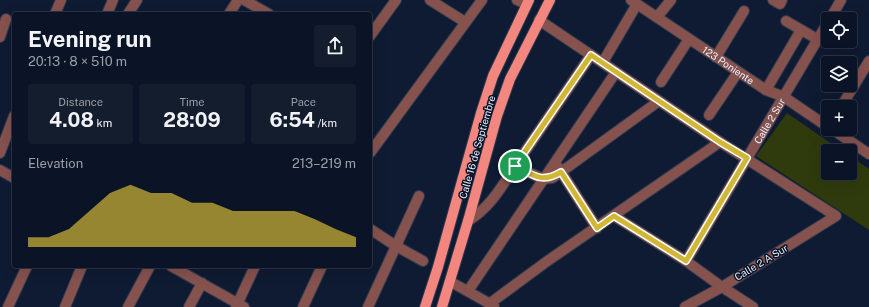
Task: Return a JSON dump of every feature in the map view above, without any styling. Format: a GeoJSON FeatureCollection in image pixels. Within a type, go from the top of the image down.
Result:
{"type":"FeatureCollection","features":[{"type":"Feature","properties":{"kind":"main road","name":"Calle 16 de Septiembre"},"geometry":{"type":"LineString","coordinates":[[442,307],[451,282],[497,116],[510,79],[550,0]]}},
{"type":"Feature","properties":{"kind":"main road","name":"Calle 16 de Septiembre"},"geometry":{"type":"LineString","coordinates":[[425,307],[438,267],[483,106],[493,76],[524,1]]}},
{"type":"Feature","properties":{"kind":"street"},"geometry":{"type":"LineString","coordinates":[[56,12],[61,0]]}},
{"type":"Feature","properties":{"kind":"street"},"geometry":{"type":"LineString","coordinates":[[108,12],[113,0]]}},
{"type":"Feature","properties":{"kind":"street"},"geometry":{"type":"LineString","coordinates":[[129,12],[137,0]]}},
{"type":"Feature","properties":{"kind":"street"},"geometry":{"type":"LineString","coordinates":[[230,12],[238,0]]}},
{"type":"Feature","properties":{"kind":"street"},"geometry":{"type":"LineString","coordinates":[[244,0],[265,12]]}},
{"type":"Feature","properties":{"kind":"street"},"geometry":{"type":"LineString","coordinates":[[372,33],[396,0]]}},
{"type":"Feature","properties":{"kind":"street"},"geometry":{"type":"LineString","coordinates":[[430,0],[465,22]]}},
{"type":"Feature","properties":{"kind":"street"},"geometry":{"type":"LineString","coordinates":[[372,150],[482,0]]}},
{"type":"Feature","properties":{"kind":"street"},"geometry":{"type":"LineString","coordinates":[[657,17],[671,0]]}},
{"type":"Feature","properties":{"kind":"street"},"geometry":{"type":"LineString","coordinates":[[773,0],[780,4],[782,0]]}},
{"type":"Feature","properties":{"kind":"street"},"geometry":{"type":"LineString","coordinates":[[834,12],[841,0]]}},
{"type":"Feature","properties":{"kind":"street"},"geometry":{"type":"LineString","coordinates":[[603,62],[634,2]]}},
{"type":"Feature","properties":{"kind":"street","name":"123 Poniente"},"geometry":{"type":"LineString","coordinates":[[634,2],[738,72],[766,90],[784,97],[821,122]]}},
{"type":"Feature","properties":{"kind":"street"},"geometry":{"type":"LineString","coordinates":[[716,57],[744,11]]}},
{"type":"Feature","properties":{"kind":"street"},"geometry":{"type":"LineString","coordinates":[[0,37],[7,20]]}},
{"type":"Feature","properties":{"kind":"street"},"geometry":{"type":"LineString","coordinates":[[539,20],[720,142],[747,158]]}},
{"type":"Feature","properties":{"kind":"street"},"geometry":{"type":"LineString","coordinates":[[786,21],[817,39]]}},
{"type":"Feature","properties":{"kind":"street"},"geometry":{"type":"LineString","coordinates":[[766,90],[800,30]]}},
{"type":"Feature","properties":{"kind":"street","name":"Calle 2 Sur"},"geometry":{"type":"LineString","coordinates":[[686,261],[821,33]]}},
{"type":"Feature","properties":{"kind":"street"},"geometry":{"type":"LineString","coordinates":[[661,82],[689,39]]}},
{"type":"Feature","properties":{"kind":"street"},"geometry":{"type":"LineString","coordinates":[[468,221],[478,215],[495,197],[591,55]]}},
{"type":"Feature","properties":{"kind":"street"},"geometry":{"type":"LineString","coordinates":[[845,100],[869,61]]}},
{"type":"Feature","properties":{"kind":"street"},"geometry":{"type":"LineString","coordinates":[[468,291],[616,72]]}},
{"type":"Feature","properties":{"kind":"street"},"geometry":{"type":"LineString","coordinates":[[709,115],[738,72]]}},
{"type":"Feature","properties":{"kind":"street"},"geometry":{"type":"LineString","coordinates":[[515,166],[543,179],[552,178],[659,101]]}},
{"type":"Feature","properties":{"kind":"street"},"geometry":{"type":"LineString","coordinates":[[0,153],[12,121]]}},
{"type":"Feature","properties":{"kind":"street"},"geometry":{"type":"LineString","coordinates":[[842,136],[869,154]]}},
{"type":"Feature","properties":{"kind":"street"},"geometry":{"type":"LineString","coordinates":[[451,282],[492,305],[546,262],[720,142]]}},
{"type":"Feature","properties":{"kind":"street","name":"Calle 2 A Sur"},"geometry":{"type":"LineString","coordinates":[[685,307],[722,287],[836,216],[747,158]]}},
{"type":"Feature","properties":{"kind":"street"},"geometry":{"type":"LineString","coordinates":[[555,162],[597,228]]}},
{"type":"Feature","properties":{"kind":"street"},"geometry":{"type":"LineString","coordinates":[[0,170],[12,177]]}},
{"type":"Feature","properties":{"kind":"street"},"geometry":{"type":"LineString","coordinates":[[368,307],[420,196]]}},
{"type":"Feature","properties":{"kind":"street"},"geometry":{"type":"LineString","coordinates":[[614,216],[686,261],[753,307]]}},
{"type":"Feature","properties":{"kind":"street"},"geometry":{"type":"LineString","coordinates":[[372,230],[423,261]]}},
{"type":"Feature","properties":{"kind":"street"},"geometry":{"type":"LineString","coordinates":[[8,307],[26,268]]}},
{"type":"Feature","properties":{"kind":"street"},"geometry":{"type":"LineString","coordinates":[[65,307],[81,268]]}},
{"type":"Feature","properties":{"kind":"street"},"geometry":{"type":"LineString","coordinates":[[128,307],[149,268]]}},
{"type":"Feature","properties":{"kind":"street"},"geometry":{"type":"LineString","coordinates":[[177,268],[240,306],[254,268]]}},
{"type":"Feature","properties":{"kind":"street"},"geometry":{"type":"LineString","coordinates":[[303,307],[321,268]]}},
{"type":"Feature","properties":{"kind":"street"},"geometry":{"type":"LineString","coordinates":[[189,307],[202,283]]}},
{"type":"Feature","properties":{"kind":"green space"},"geometry":{"type":"Polygon","coordinates":[[[787,113],[832,144],[821,144],[821,180],[857,180],[857,161],[869,169],[869,230],[756,156],[787,113]]]}},
{"type":"Feature","properties":{"kind":"route"},"geometry":{"type":"LineString","coordinates":[[591,55],[720,142],[747,158],[686,261],[614,216],[597,228],[561,172],[552,178],[543,179],[515,166],[591,55]]}}]}
